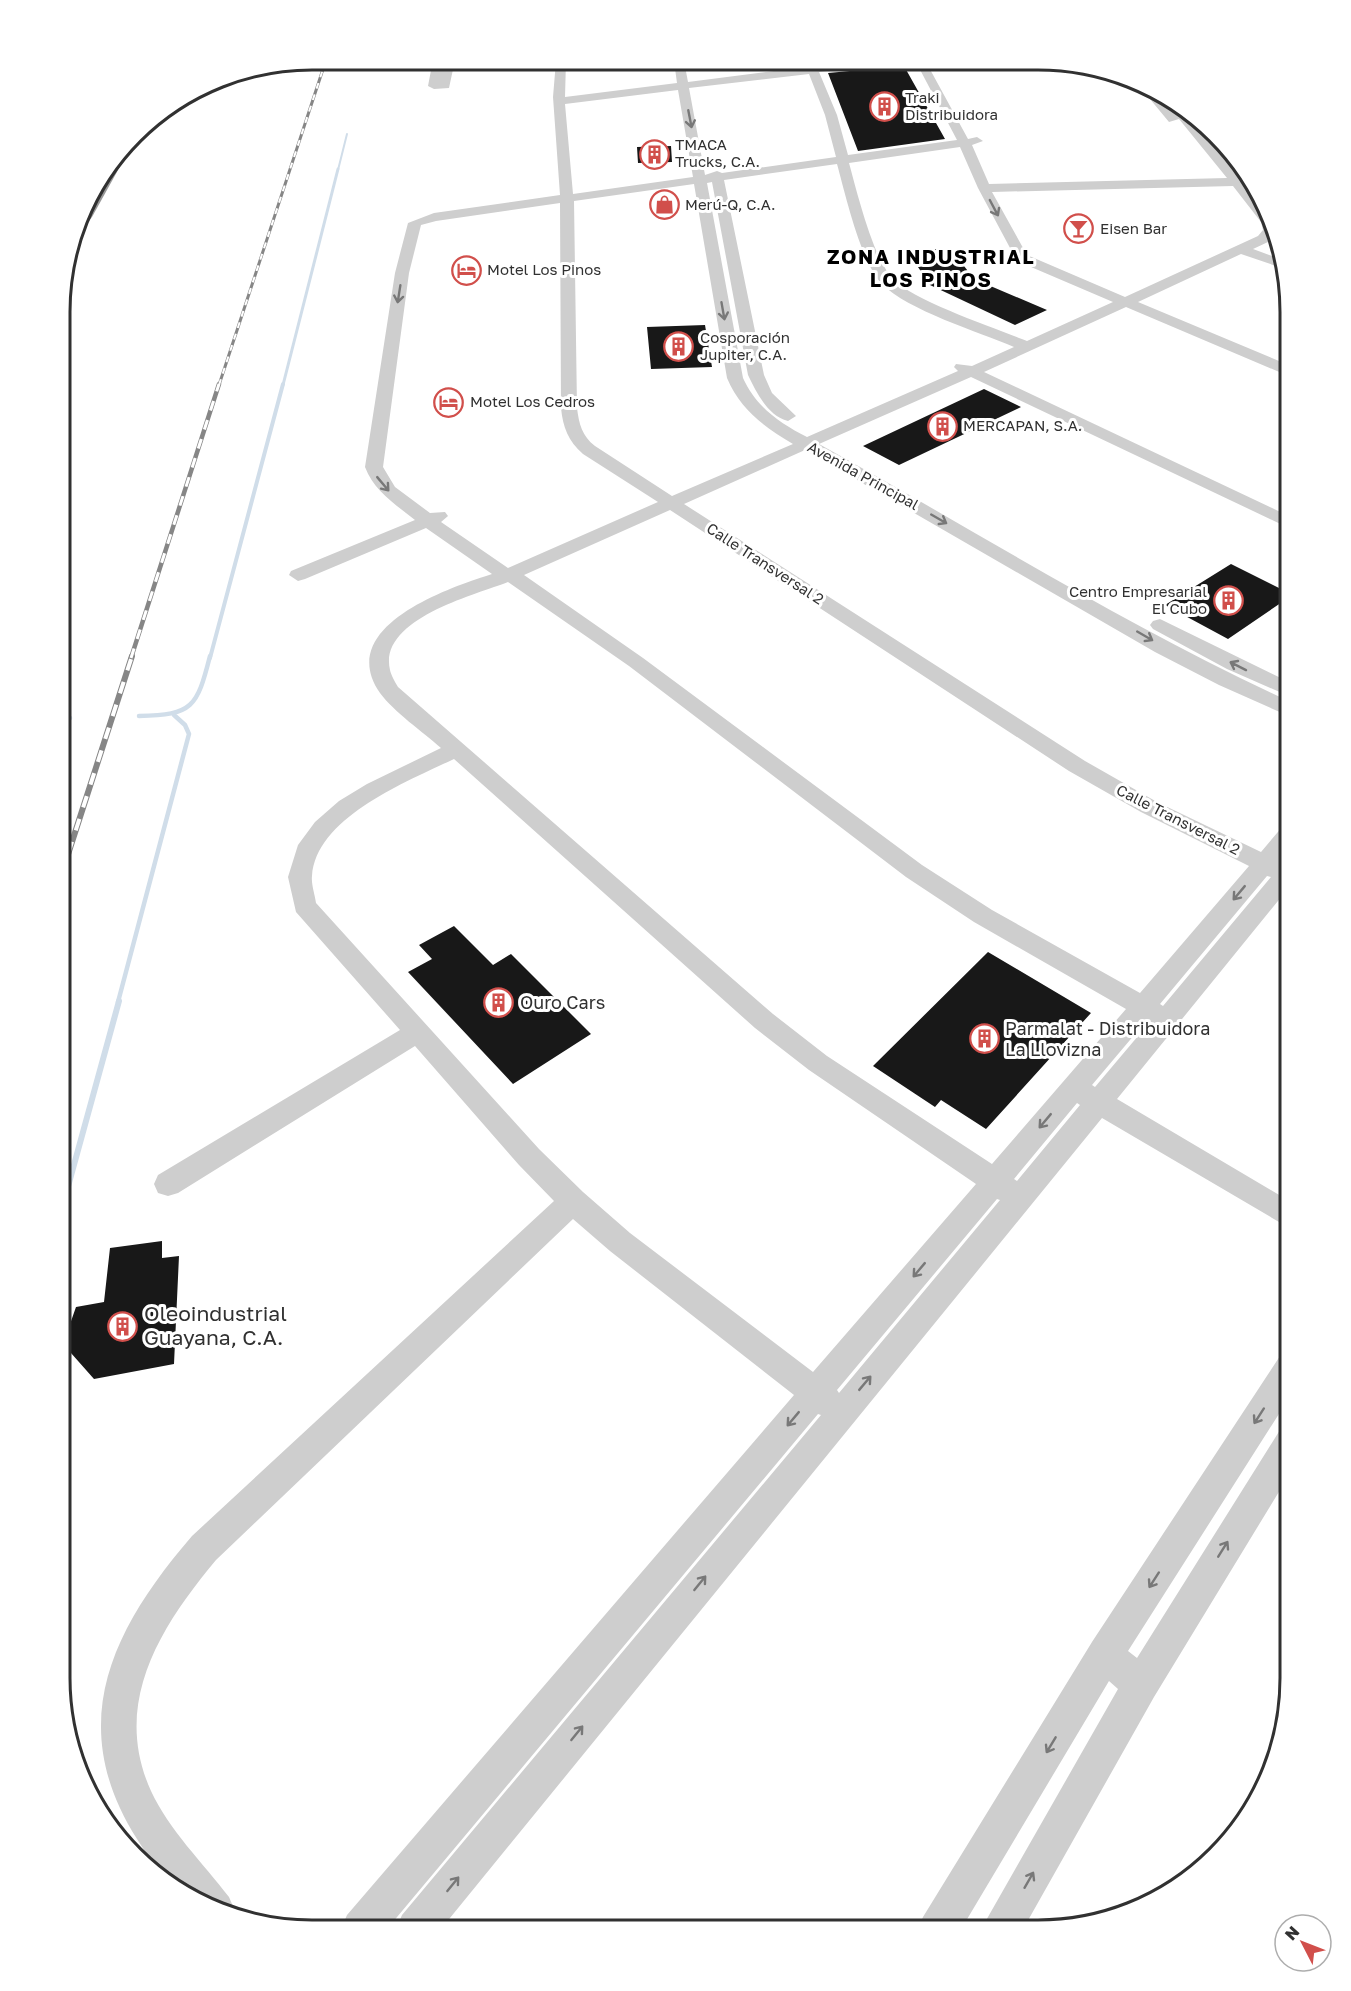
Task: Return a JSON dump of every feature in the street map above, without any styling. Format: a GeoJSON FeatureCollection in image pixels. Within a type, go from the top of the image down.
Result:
{"type":"FeatureCollection","features":[{"type":"Feature","properties":{"kind":"street"},"geometry":{"type":"LineString","coordinates":[[437,70],[434,86],[439,87],[445,86],[448,70]]}},
{"type":"Feature","properties":{"kind":"street","name":"Calle Transversal 2"},"geometry":{"type":"LineString","coordinates":[[561,70],[559,99],[567,202],[571,428],[576,439],[667,501],[1077,766],[1149,807],[1280,869]]}},
{"type":"Feature","properties":{"kind":"street"},"geometry":{"type":"LineString","coordinates":[[684,70],[691,83],[712,152],[710,182],[732,366],[740,391],[762,389],[710,182],[691,83],[693,70]]}},
{"type":"Feature","properties":{"kind":"street"},"geometry":{"type":"LineString","coordinates":[[559,99],[783,70]]}},
{"type":"Feature","properties":{"kind":"street"},"geometry":{"type":"LineString","coordinates":[[813,70],[831,116],[857,216],[879,269],[887,281],[904,294],[928,306],[1020,343]]}},
{"type":"Feature","properties":{"kind":"street"},"geometry":{"type":"LineString","coordinates":[[926,70],[972,145]]}},
{"type":"Feature","properties":{"kind":"street"},"geometry":{"type":"LineString","coordinates":[[937,70],[990,185],[1017,252],[1125,298],[1280,359]]}},
{"type":"Feature","properties":{"kind":"street"},"geometry":{"type":"LineString","coordinates":[[1165,106],[1258,210]]}},
{"type":"Feature","properties":{"kind":"street"},"geometry":{"type":"LineString","coordinates":[[1177,114],[1182,123]]}},
{"type":"Feature","properties":{"kind":"street"},"geometry":{"type":"LineString","coordinates":[[1182,123],[1188,123]]}},
{"type":"Feature","properties":{"kind":"street"},"geometry":{"type":"LineString","coordinates":[[419,273],[412,227],[425,223],[972,145]]}},
{"type":"Feature","properties":{"kind":"street"},"geometry":{"type":"LineString","coordinates":[[990,185],[1229,179]]}},
{"type":"Feature","properties":{"kind":"street"},"geometry":{"type":"LineString","coordinates":[[1180,273],[1243,250],[1262,233],[1265,227]]}},
{"type":"Feature","properties":{"kind":"street"},"geometry":{"type":"LineString","coordinates":[[1006,1189],[818,1063],[764,1021],[389,690],[382,681],[378,662],[387,638],[405,620],[429,605],[506,574],[1125,298],[1262,233]]}},
{"type":"Feature","properties":{"kind":"street"},"geometry":{"type":"LineString","coordinates":[[414,250],[389,356],[380,416],[387,463],[405,487],[435,517],[506,574],[636,662],[914,871],[982,916],[1154,1014]]}},
{"type":"Feature","properties":{"kind":"street"},"geometry":{"type":"LineString","coordinates":[[1243,250],[1275,262]]}},
{"type":"Feature","properties":{"kind":"street"},"geometry":{"type":"LineString","coordinates":[[1125,298],[1280,367]]}},
{"type":"Feature","properties":{"kind":"street"},"geometry":{"type":"LineString","coordinates":[[412,319],[398,415],[387,463],[375,473],[382,484],[435,517]]}},
{"type":"Feature","properties":{"kind":"street"},"geometry":{"type":"LineString","coordinates":[[389,356],[407,354]]}},
{"type":"Feature","properties":{"kind":"street"},"geometry":{"type":"LineString","coordinates":[[964,368],[1280,519]]}},
{"type":"Feature","properties":{"kind":"street","name":"Avenida Principal"},"geometry":{"type":"LineString","coordinates":[[762,389],[809,437],[1120,622],[1280,687]]}},
{"type":"Feature","properties":{"kind":"street","name":"Avenida Principal"},"geometry":{"type":"LineString","coordinates":[[740,391],[764,417],[959,512]]}},
{"type":"Feature","properties":{"kind":"street"},"geometry":{"type":"LineString","coordinates":[[380,416],[398,415]]}},
{"type":"Feature","properties":{"kind":"street"},"geometry":{"type":"LineString","coordinates":[[298,575],[435,517]]}},
{"type":"Feature","properties":{"kind":"street","name":"Avenida Principal"},"geometry":{"type":"LineString","coordinates":[[1120,622],[1142,615],[1186,649],[1280,704]]}},
{"type":"Feature","properties":{"kind":"street"},"geometry":{"type":"LineString","coordinates":[[457,749],[372,792],[333,817],[307,848],[300,871],[300,893],[305,906],[529,1158],[573,1201],[620,1242],[841,1412]]}},
{"type":"Feature","properties":{"kind":"street"},"geometry":{"type":"LineString","coordinates":[[369,1920],[814,1393],[1006,1189],[1280,869]]}},
{"type":"Feature","properties":{"kind":"street"},"geometry":{"type":"LineString","coordinates":[[168,1184],[417,1032]]}},
{"type":"Feature","properties":{"kind":"street"},"geometry":{"type":"LineString","coordinates":[[1086,1095],[1280,1210]]}},
{"type":"Feature","properties":{"kind":"street"},"geometry":{"type":"LineString","coordinates":[[423,1920],[841,1412],[1006,1189]]}},
{"type":"Feature","properties":{"kind":"street"},"geometry":{"type":"LineString","coordinates":[[203,1895],[150,1825],[127,1778],[120,1746],[119,1715],[123,1684],[130,1657],[143,1628],[160,1600],[204,1548],[573,1201]]}},
{"type":"Feature","properties":{"kind":"street"},"geometry":{"type":"LineString","coordinates":[[944,1920],[1105,1655],[1280,1389]]}},
{"type":"Feature","properties":{"kind":"street"},"geometry":{"type":"LineString","coordinates":[[1006,1920],[1141,1684],[1280,1459]]}},
{"type":"Feature","properties":{"kind":"street"},"geometry":{"type":"LineString","coordinates":[[1105,1655],[1141,1684]]}},
{"type":"Feature","properties":{"kind":"building","name":"Traki Distribuidora"},"geometry":{"type":"Polygon","coordinates":[[[906,70],[945,139],[858,151],[828,73],[906,70]]]}},
{"type":"Feature","properties":{"kind":"building","name":"TMACA Trucks, C.A."},"geometry":{"type":"Polygon","coordinates":[[[671,146],[672,162],[638,163],[637,147],[671,146]]]}},
{"type":"Feature","properties":{"kind":"building"},"geometry":{"type":"Polygon","coordinates":[[[906,249],[951,249],[974,279],[1047,310],[1015,325],[930,285],[906,249]]]}},
{"type":"Feature","properties":{"kind":"building","name":"Cosporación Jupiter, C.A."},"geometry":{"type":"Polygon","coordinates":[[[705,325],[712,367],[651,369],[647,327],[705,325]]]}},
{"type":"Feature","properties":{"kind":"building","name":"MERCAPAN, S.A."},"geometry":{"type":"Polygon","coordinates":[[[984,389],[1021,407],[899,465],[863,446],[984,389]]]}},
{"type":"Feature","properties":{"kind":"building","name":"Centro Empresarial El Cubo"},"geometry":{"type":"Polygon","coordinates":[[[1231,564],[1280,588],[1280,604],[1228,639],[1165,605],[1231,564]]]}},
{"type":"Feature","properties":{"kind":"building","name":"Ouro Cars"},"geometry":{"type":"Polygon","coordinates":[[[454,926],[493,965],[511,954],[591,1034],[513,1084],[408,972],[432,959],[419,945],[454,926]]]}},
{"type":"Feature","properties":{"kind":"building","name":"Parmalat - Distribuidora La Llovizna"},"geometry":{"type":"Polygon","coordinates":[[[988,952],[1091,1013],[986,1129],[941,1100],[935,1107],[873,1066],[988,952]]]}},
{"type":"Feature","properties":{"kind":"building","name":"Oleoindustrial Guayana, C.A."},"geometry":{"type":"Polygon","coordinates":[[[162,1241],[162,1258],[179,1256],[174,1364],[94,1379],[70,1352],[70,1324],[76,1307],[104,1302],[110,1248],[162,1241]]]}},
{"type":"Feature","properties":{"kind":"waterway"},"geometry":{"type":"LineString","coordinates":[[338,170],[347,134]]}},
{"type":"Feature","properties":{"kind":"waterway"},"geometry":{"type":"LineString","coordinates":[[283,385],[338,169]]}},
{"type":"Feature","properties":{"kind":"waterway"},"geometry":{"type":"LineString","coordinates":[[210,658],[283,384]]}},
{"type":"Feature","properties":{"kind":"waterway"},"geometry":{"type":"LineString","coordinates":[[139,716],[171,713],[190,705],[201,687],[210,656]]}},
{"type":"Feature","properties":{"kind":"waterway"},"geometry":{"type":"LineString","coordinates":[[118,1002],[189,734],[185,725],[174,715]]}},
{"type":"Feature","properties":{"kind":"waterway"},"geometry":{"type":"LineString","coordinates":[[70,1179],[119,1001]]}},
{"type":"Feature","properties":{"kind":"railway"},"geometry":{"type":"LineString","coordinates":[[219,385],[323,70]]}},
{"type":"Feature","properties":{"kind":"railway"},"geometry":{"type":"LineString","coordinates":[[131,658],[219,384]]}},
{"type":"Feature","properties":{"kind":"railway"},"geometry":{"type":"LineString","coordinates":[[70,848],[132,656]]}},
{"type":"Feature","properties":{"kind":"place","name":"Traki Distribuidora"},"geometry":{"type":"Point","coordinates":[884,107]}},
{"type":"Feature","properties":{"kind":"place","name":"TMACA Trucks, C.A."},"geometry":{"type":"Point","coordinates":[654,154]}},
{"type":"Feature","properties":{"kind":"place","name":"Merú-Q, C.A."},"geometry":{"type":"Point","coordinates":[664,205]}},
{"type":"Feature","properties":{"kind":"place","name":"Eisen Bar"},"geometry":{"type":"Point","coordinates":[1079,229]}},
{"type":"Feature","properties":{"kind":"place","name":"Motel Los Pinos"},"geometry":{"type":"Point","coordinates":[466,270]}},
{"type":"Feature","properties":{"kind":"place","name":"Cosporación Jupiter, C.A."},"geometry":{"type":"Point","coordinates":[679,347]}},
{"type":"Feature","properties":{"kind":"place","name":"Motel Los Cedros"},"geometry":{"type":"Point","coordinates":[449,402]}},
{"type":"Feature","properties":{"kind":"place","name":"MERCAPAN, S.A."},"geometry":{"type":"Point","coordinates":[942,426]}},
{"type":"Feature","properties":{"kind":"place","name":"Centro Empresarial El Cubo"},"geometry":{"type":"Point","coordinates":[1228,601]}},
{"type":"Feature","properties":{"kind":"place","name":"Ouro Cars"},"geometry":{"type":"Point","coordinates":[499,1003]}},
{"type":"Feature","properties":{"kind":"place","name":"Parmalat - Distribuidora La Llovizna"},"geometry":{"type":"Point","coordinates":[984,1039]}},
{"type":"Feature","properties":{"kind":"place","name":"Oleoindustrial Guayana, C.A."},"geometry":{"type":"Point","coordinates":[123,1326]}},
{"type":"Feature","properties":{"kind":"district","name":"ZONA INDUSTRIAL LOS PINOS"},"geometry":{"type":"Point","coordinates":[931,268]}}]}
